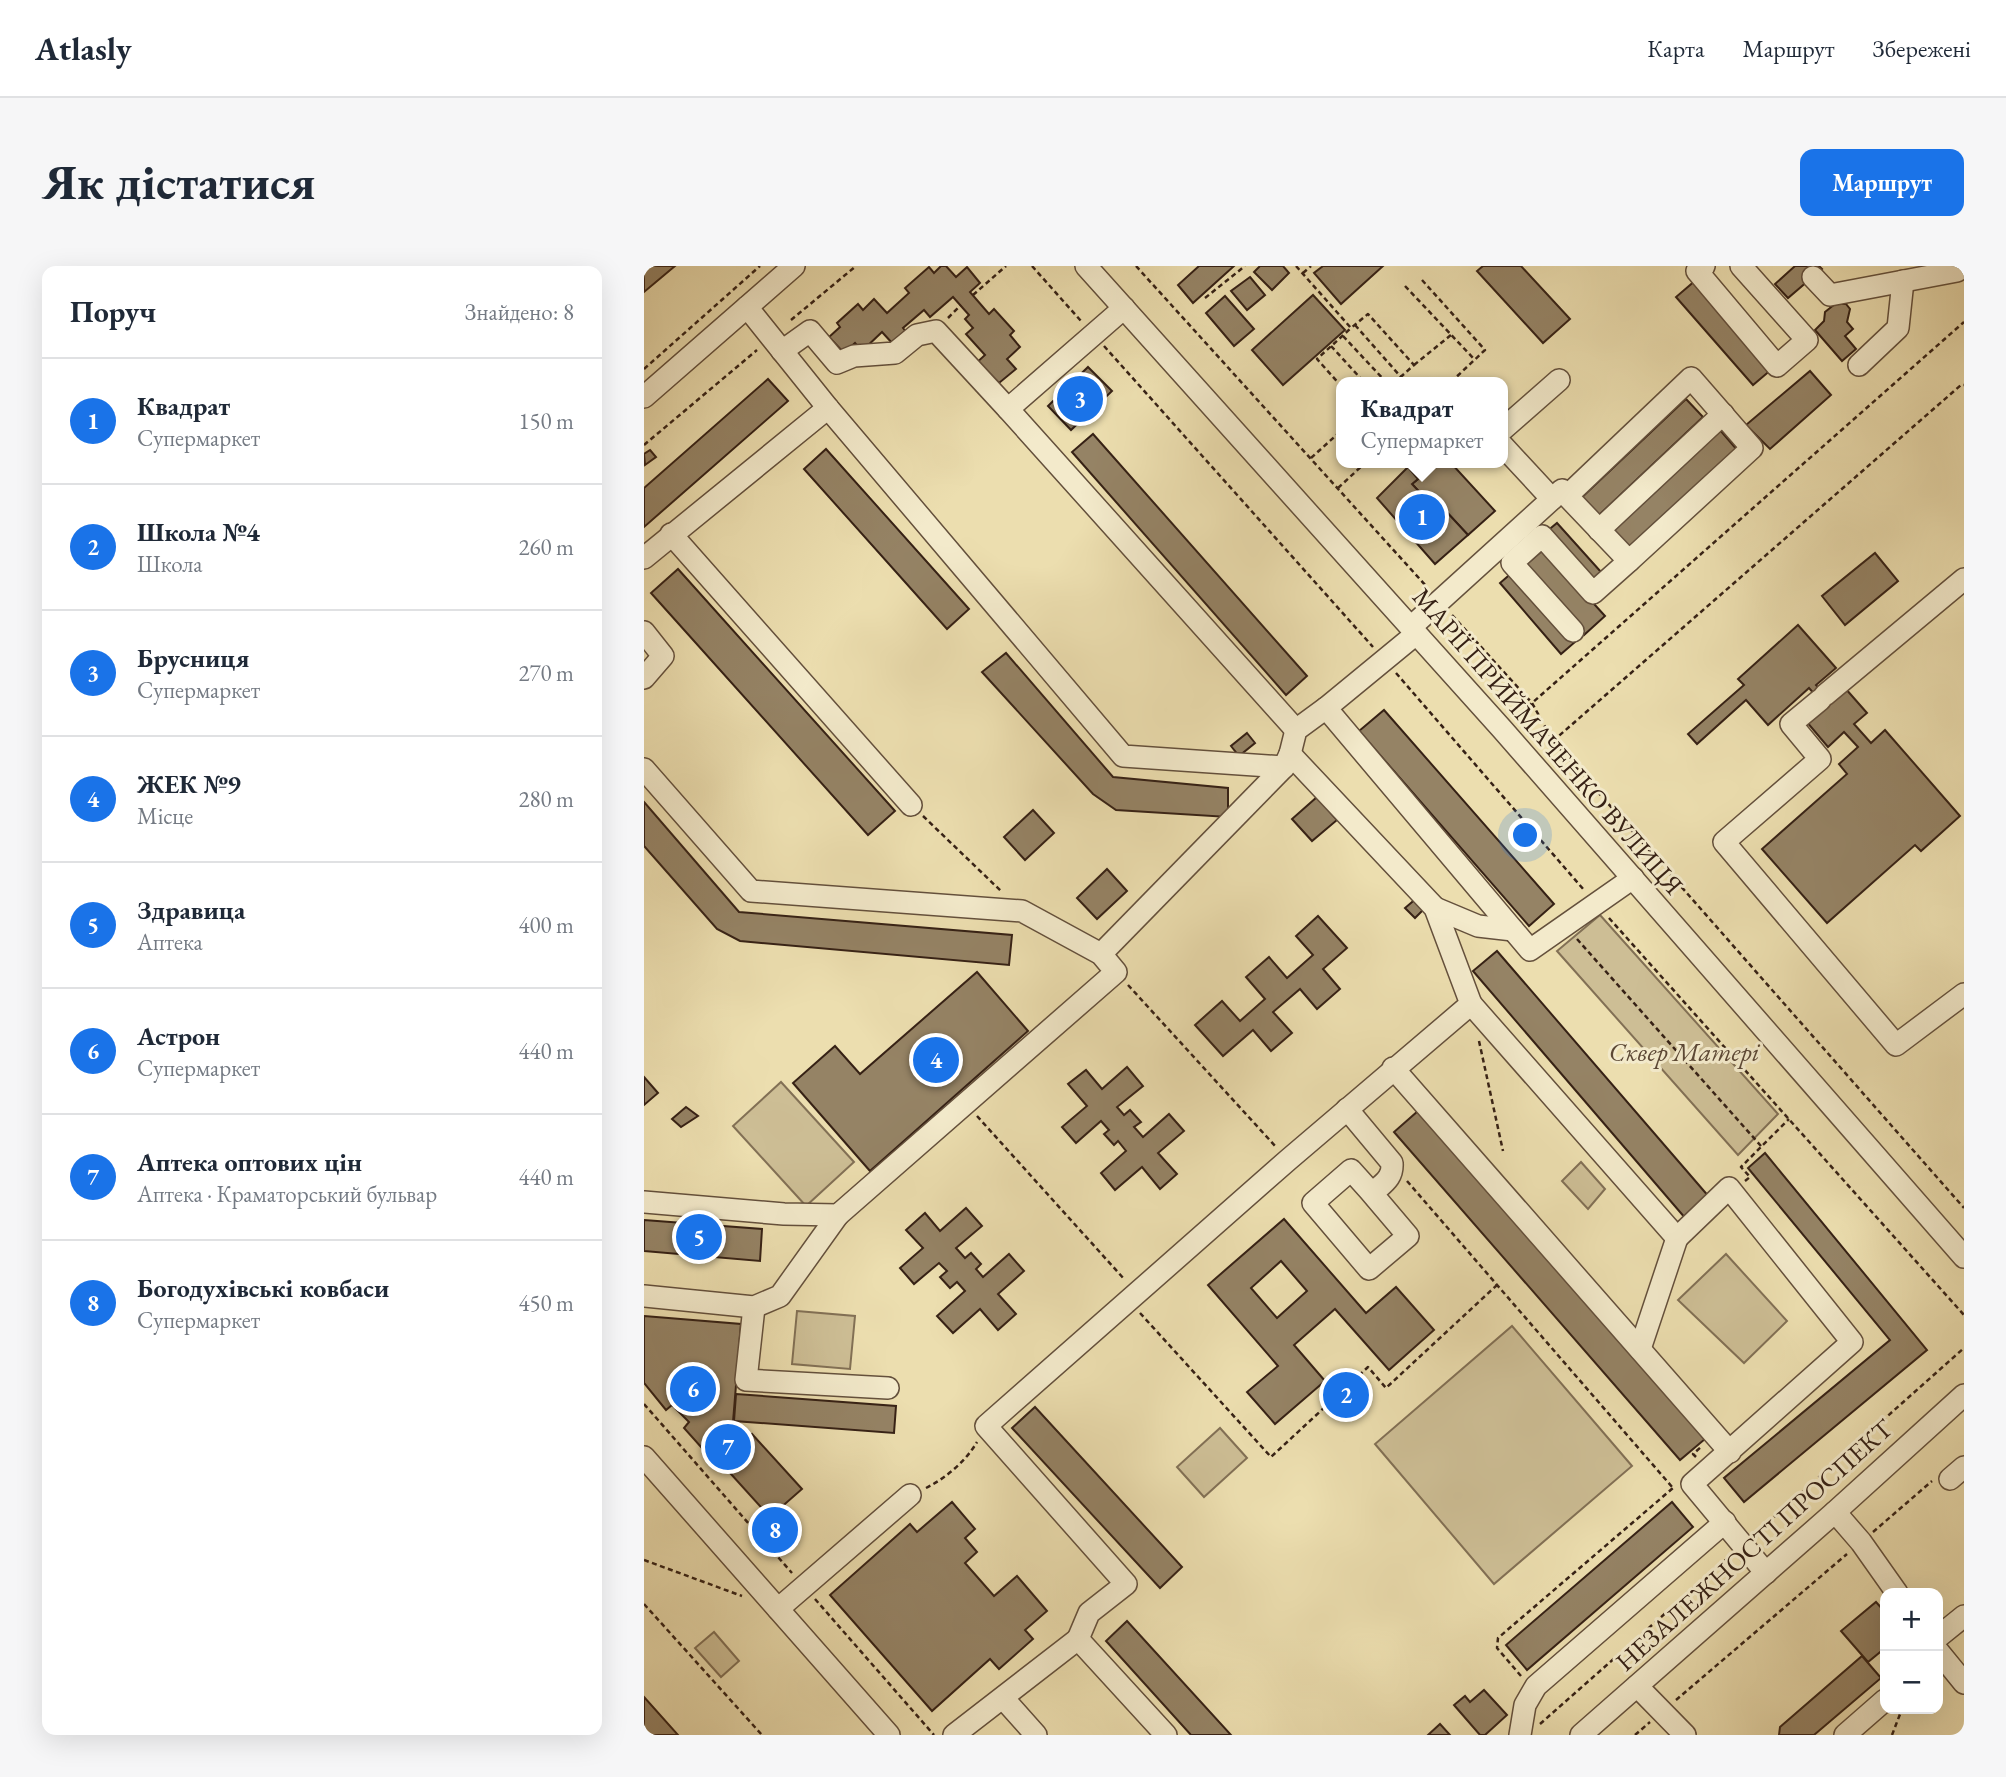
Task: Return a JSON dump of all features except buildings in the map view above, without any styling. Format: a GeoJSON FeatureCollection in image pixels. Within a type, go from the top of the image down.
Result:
{"type":"FeatureCollection","features":[{"type":"Feature","properties":{"kind":"street"},"geometry":{"type":"LineString","coordinates":[[644,397],[794,266]]}},
{"type":"Feature","properties":{"kind":"street","name":"МАРІЇ ПРИЙМАЧЕНКО ВУЛИЦЯ"},"geometry":{"type":"LineString","coordinates":[[1086,266],[1502,729],[1964,1257]]}},
{"type":"Feature","properties":{"kind":"street"},"geometry":{"type":"LineString","coordinates":[[1704,266],[1696,271],[1777,366],[1807,340],[1741,266]]}},
{"type":"Feature","properties":{"kind":"street"},"geometry":{"type":"LineString","coordinates":[[1813,277],[1830,295],[1958,272]]}},
{"type":"Feature","properties":{"kind":"street"},"geometry":{"type":"LineString","coordinates":[[1859,365],[1898,328],[1903,281]]}},
{"type":"Feature","properties":{"kind":"street"},"geometry":{"type":"LineString","coordinates":[[747,307],[828,408],[1123,755],[1287,760],[1435,908],[1478,926],[1513,930]]}},
{"type":"Feature","properties":{"kind":"street"},"geometry":{"type":"LineString","coordinates":[[1008,409],[1124,308]]}},
{"type":"Feature","properties":{"kind":"street"},"geometry":{"type":"LineString","coordinates":[[777,344],[810,331],[837,363],[854,356],[895,353],[917,335],[936,331],[1296,730]]}},
{"type":"Feature","properties":{"kind":"street"},"geometry":{"type":"LineString","coordinates":[[1101,954],[1287,760],[1296,730],[1384,660],[1439,600],[1559,498],[1691,378],[1752,448],[1593,593],[1542,537],[1512,562],[1573,631]]}},
{"type":"Feature","properties":{"kind":"street"},"geometry":{"type":"LineString","coordinates":[[1508,426],[1559,380]]}},
{"type":"Feature","properties":{"kind":"street"},"geometry":{"type":"LineString","coordinates":[[644,558],[828,408]]}},
{"type":"Feature","properties":{"kind":"street"},"geometry":{"type":"LineString","coordinates":[[1599,530],[1723,414]]}},
{"type":"Feature","properties":{"kind":"street"},"geometry":{"type":"LineString","coordinates":[[1508,450],[1559,498],[1599,530],[1629,561]]}},
{"type":"Feature","properties":{"kind":"street"},"geometry":{"type":"LineString","coordinates":[[671,534],[911,805]]}},
{"type":"Feature","properties":{"kind":"street"},"geometry":{"type":"LineString","coordinates":[[1964,579],[1791,724],[1820,759],[1724,842],[1896,1045],[1964,994]]}},
{"type":"Feature","properties":{"kind":"street"},"geometry":{"type":"LineString","coordinates":[[644,632],[663,656],[648,670]]}},
{"type":"Feature","properties":{"kind":"street"},"geometry":{"type":"LineString","coordinates":[[1326,708],[1530,950],[1633,878]]}},
{"type":"Feature","properties":{"kind":"street"},"geometry":{"type":"LineString","coordinates":[[644,769],[751,891],[1022,911],[1101,954],[1116,972],[838,1214],[780,1296],[754,1307],[644,1296]]}},
{"type":"Feature","properties":{"kind":"street"},"geometry":{"type":"LineString","coordinates":[[1435,908],[1471,1004],[1677,1238]]}},
{"type":"Feature","properties":{"kind":"street"},"geometry":{"type":"LineString","coordinates":[[954,1735],[1078,1639],[1089,1613],[1126,1584],[986,1426],[1393,1068],[1471,1004]]}},
{"type":"Feature","properties":{"kind":"street"},"geometry":{"type":"LineString","coordinates":[[1393,1068],[1730,1452]]}},
{"type":"Feature","properties":{"kind":"street"},"geometry":{"type":"LineString","coordinates":[[1347,1109],[1392,1163],[1390,1177],[1373,1193]]}},
{"type":"Feature","properties":{"kind":"street"},"geometry":{"type":"LineString","coordinates":[[1351,1170],[1373,1193],[1408,1236],[1370,1269],[1313,1203],[1351,1170]]}},
{"type":"Feature","properties":{"kind":"street"},"geometry":{"type":"LineString","coordinates":[[1640,1349],[1677,1238],[1729,1188],[1852,1342],[1692,1484],[1766,1573]]}},
{"type":"Feature","properties":{"kind":"street"},"geometry":{"type":"LineString","coordinates":[[644,1202],[784,1214],[838,1214]]}},
{"type":"Feature","properties":{"kind":"street"},"geometry":{"type":"LineString","coordinates":[[754,1307],[746,1380],[888,1388]]}},
{"type":"Feature","properties":{"kind":"street","name":"НЕЗАЛЕЖНОСТІ ПРОСПЕКТ"},"geometry":{"type":"LineString","coordinates":[[1581,1735],[1964,1395]]}},
{"type":"Feature","properties":{"kind":"street"},"geometry":{"type":"LineString","coordinates":[[644,1457],[889,1735]]}},
{"type":"Feature","properties":{"kind":"street"},"geometry":{"type":"LineString","coordinates":[[778,1609],[910,1495]]}},
{"type":"Feature","properties":{"kind":"street"},"geometry":{"type":"LineString","coordinates":[[1835,1512],[1861,1542],[1893,1588]]}},
{"type":"Feature","properties":{"kind":"street"},"geometry":{"type":"LineString","coordinates":[[1520,1735],[1525,1705],[1536,1686],[1724,1522]]}},
{"type":"Feature","properties":{"kind":"street"},"geometry":{"type":"LineString","coordinates":[[1943,1643],[1964,1616]]}},
{"type":"Feature","properties":{"kind":"street"},"geometry":{"type":"LineString","coordinates":[[1078,1639],[1166,1735]]}},
{"type":"Feature","properties":{"kind":"street"},"geometry":{"type":"LineString","coordinates":[[1940,1651],[1964,1682]]}},
{"type":"Feature","properties":{"kind":"street"},"geometry":{"type":"LineString","coordinates":[[1637,1686],[1685,1735]]}},
{"type":"Feature","properties":{"kind":"street"},"geometry":{"type":"LineString","coordinates":[[1003,1698],[1036,1735]]}},
{"type":"Feature","properties":{"kind":"street"},"geometry":{"type":"LineString","coordinates":[[1845,1735],[1880,1704]]}},
{"type":"Feature","properties":{"kind":"path"},"geometry":{"type":"LineString","coordinates":[[644,369],[760,266]]}},
{"type":"Feature","properties":{"kind":"path"},"geometry":{"type":"LineString","coordinates":[[644,445],[777,344],[856,266]]}},
{"type":"Feature","properties":{"kind":"path"},"geometry":{"type":"LineString","coordinates":[[973,296],[1006,266]]}},
{"type":"Feature","properties":{"kind":"path"},"geometry":{"type":"LineString","coordinates":[[1032,266],[1384,660],[1596,904],[1964,1315]]}},
{"type":"Feature","properties":{"kind":"path"},"geometry":{"type":"LineString","coordinates":[[1136,266],[1532,703],[1553,741],[1964,1208]]}},
{"type":"Feature","properties":{"kind":"path"},"geometry":{"type":"LineString","coordinates":[[1205,298],[1245,266]]}},
{"type":"Feature","properties":{"kind":"path"},"geometry":{"type":"LineString","coordinates":[[1296,266],[1351,328]]}},
{"type":"Feature","properties":{"kind":"path"},"geometry":{"type":"LineString","coordinates":[[1302,273],[1311,266]]}},
{"type":"Feature","properties":{"kind":"path"},"geometry":{"type":"LineString","coordinates":[[1422,280],[1485,350],[1456,377]]}},
{"type":"Feature","properties":{"kind":"path"},"geometry":{"type":"LineString","coordinates":[[1405,286],[1475,360]]}},
{"type":"Feature","properties":{"kind":"path"},"geometry":{"type":"LineString","coordinates":[[1336,380],[1317,359],[1368,314],[1414,365]]}},
{"type":"Feature","properties":{"kind":"path"},"geometry":{"type":"LineString","coordinates":[[1502,729],[1964,322]]}},
{"type":"Feature","properties":{"kind":"path"},"geometry":{"type":"LineString","coordinates":[[1355,325],[1401,377],[1451,335]]}},
{"type":"Feature","properties":{"kind":"path"},"geometry":{"type":"LineString","coordinates":[[1343,335],[1381,377]]}},
{"type":"Feature","properties":{"kind":"path"},"geometry":{"type":"LineString","coordinates":[[1331,346],[1359,377]]}},
{"type":"Feature","properties":{"kind":"path"},"geometry":{"type":"LineString","coordinates":[[1553,741],[1964,385]]}},
{"type":"Feature","properties":{"kind":"path"},"geometry":{"type":"LineString","coordinates":[[1311,458],[1336,435]]}},
{"type":"Feature","properties":{"kind":"path"},"geometry":{"type":"LineString","coordinates":[[1338,488],[1360,468]]}},
{"type":"Feature","properties":{"kind":"path"},"geometry":{"type":"LineString","coordinates":[[911,805],[1002,892]]}},
{"type":"Feature","properties":{"kind":"path"},"geometry":{"type":"LineString","coordinates":[[1566,926],[1761,1146]]}},
{"type":"Feature","properties":{"kind":"path"},"geometry":{"type":"LineString","coordinates":[[1116,972],[1288,1160]]}},
{"type":"Feature","properties":{"kind":"path"},"geometry":{"type":"LineString","coordinates":[[1471,1004],[1503,1151]]}},
{"type":"Feature","properties":{"kind":"path"},"geometry":{"type":"LineString","coordinates":[[966,1103],[1271,1457],[1368,1367],[1386,1388],[1497,1285]]}},
{"type":"Feature","properties":{"kind":"path"},"geometry":{"type":"LineString","coordinates":[[1732,1193],[1750,1177],[1741,1167],[1789,1119]]}},
{"type":"Feature","properties":{"kind":"path"},"geometry":{"type":"LineString","coordinates":[[1392,1163],[1673,1488],[1498,1638],[1497,1648],[1534,1691]]}},
{"type":"Feature","properties":{"kind":"path"},"geometry":{"type":"LineString","coordinates":[[644,1404],[934,1735]]}},
{"type":"Feature","properties":{"kind":"path"},"geometry":{"type":"LineString","coordinates":[[910,1495],[941,1481],[971,1452],[986,1426]]}},
{"type":"Feature","properties":{"kind":"path"},"geometry":{"type":"LineString","coordinates":[[1636,1735],[1861,1542],[1949,1475]]}},
{"type":"Feature","properties":{"kind":"path"},"geometry":{"type":"LineString","coordinates":[[644,1560],[741,1596]]}},
{"type":"Feature","properties":{"kind":"path"},"geometry":{"type":"LineString","coordinates":[[644,1604],[762,1735]]}},
{"type":"Feature","properties":{"kind":"path"},"geometry":{"type":"LineString","coordinates":[[1892,1735],[1900,1714]]}},
{"type":"Feature","properties":{"kind":"green space","name":"Сквер Матері"},"geometry":{"type":"Polygon","coordinates":[[[1600,915],[1778,1114],[1738,1155],[1557,951],[1600,915]]]}},
{"type":"Feature","properties":{"kind":"green space"},"geometry":{"type":"Polygon","coordinates":[[[781,1082],[854,1162],[806,1206],[733,1126],[781,1082]]]}},
{"type":"Feature","properties":{"kind":"green space"},"geometry":{"type":"Polygon","coordinates":[[[1581,1162],[1605,1189],[1588,1209],[1562,1181],[1581,1162]]]}},
{"type":"Feature","properties":{"kind":"green space"},"geometry":{"type":"Polygon","coordinates":[[[1726,1254],[1787,1321],[1744,1363],[1678,1300],[1726,1254]]]}},
{"type":"Feature","properties":{"kind":"green space"},"geometry":{"type":"Polygon","coordinates":[[[797,1311],[855,1316],[850,1369],[792,1364],[797,1311]]]}},
{"type":"Feature","properties":{"kind":"green space"},"geometry":{"type":"Polygon","coordinates":[[[1512,1326],[1632,1466],[1494,1584],[1375,1444],[1512,1326]]]}},
{"type":"Feature","properties":{"kind":"green space"},"geometry":{"type":"Polygon","coordinates":[[[1220,1428],[1247,1458],[1204,1497],[1177,1467],[1220,1428]]]}},
{"type":"Feature","properties":{"kind":"green space"},"geometry":{"type":"Polygon","coordinates":[[[714,1632],[739,1661],[721,1677],[695,1648],[714,1632]]]}},
{"type":"Feature","properties":{"kind":"place","name":"Брусниця"},"geometry":{"type":"Point","coordinates":[1080,399]}},
{"type":"Feature","properties":{"kind":"place","name":"Квадрат"},"geometry":{"type":"Point","coordinates":[1422,517]}},
{"type":"Feature","properties":{"kind":"place","name":"ЖЕК №9"},"geometry":{"type":"Point","coordinates":[936,1060]}},
{"type":"Feature","properties":{"kind":"place","name":"Здравица"},"geometry":{"type":"Point","coordinates":[699,1237]}},
{"type":"Feature","properties":{"kind":"place","name":"Астрон"},"geometry":{"type":"Point","coordinates":[693,1389]}},
{"type":"Feature","properties":{"kind":"place","name":"Школа №4"},"geometry":{"type":"Point","coordinates":[1346,1395]}},
{"type":"Feature","properties":{"kind":"place","name":"Аптека оптових цін"},"geometry":{"type":"Point","coordinates":[728,1447]}},
{"type":"Feature","properties":{"kind":"place","name":"Богодухівські ковбаси"},"geometry":{"type":"Point","coordinates":[775,1530]}}]}
